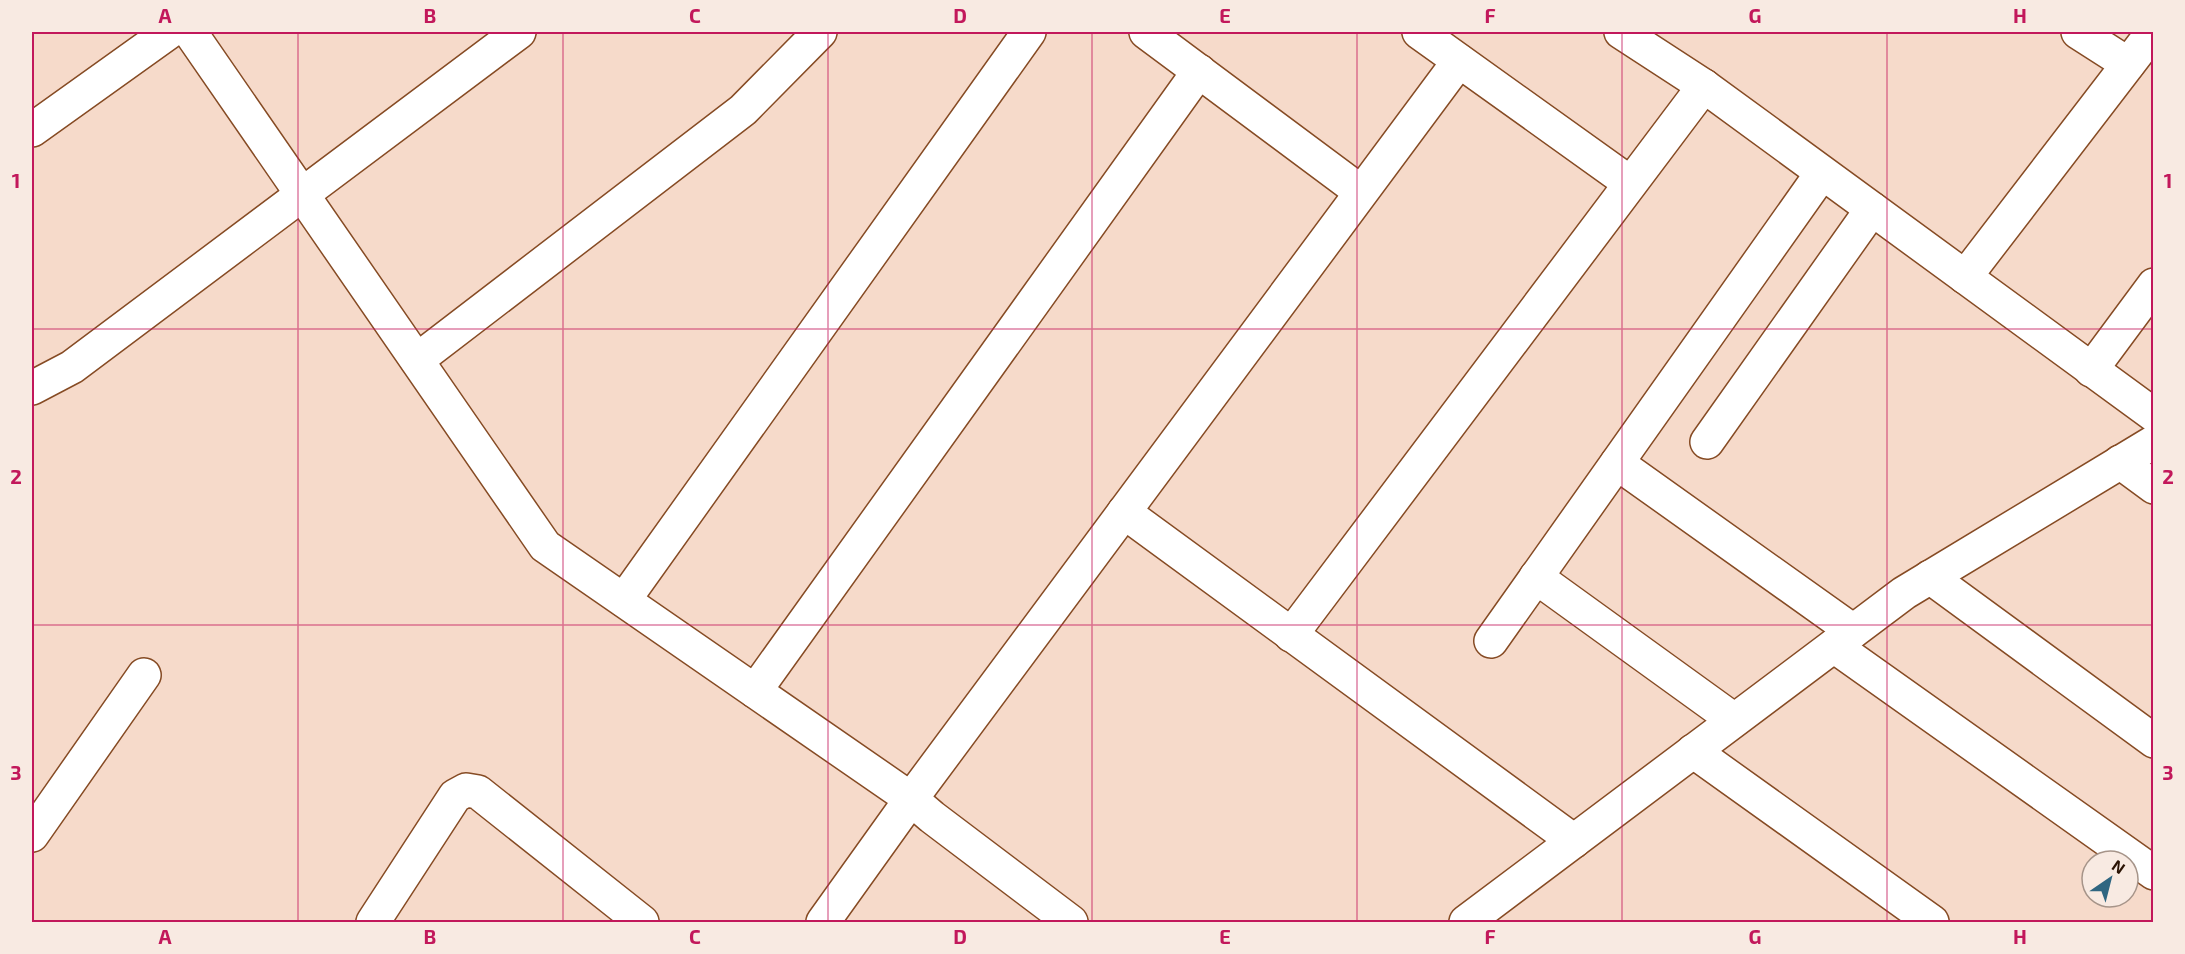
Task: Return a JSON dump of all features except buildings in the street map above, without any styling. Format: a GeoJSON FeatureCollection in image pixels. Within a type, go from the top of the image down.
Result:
{"type":"FeatureCollection","features":[{"type":"Feature","properties":{"kind":"street"},"geometry":{"type":"LineString","coordinates":[[32,130],[169,32]]}},
{"type":"Feature","properties":{"kind":"street"},"geometry":{"type":"LineString","coordinates":[[190,32],[545,546],[911,799],[1071,922]]}},
{"type":"Feature","properties":{"kind":"street"},"geometry":{"type":"LineString","coordinates":[[32,388],[72,367],[519,32]]}},
{"type":"Feature","properties":{"kind":"street"},"geometry":{"type":"LineString","coordinates":[[417,360],[744,110],[820,32]]}},
{"type":"Feature","properties":{"kind":"street"},"geometry":{"type":"LineString","coordinates":[[624,600],[1029,32]]}},
{"type":"Feature","properties":{"kind":"street"},"geometry":{"type":"LineString","coordinates":[[1146,32],[1361,192]]}},
{"type":"Feature","properties":{"kind":"street"},"geometry":{"type":"LineString","coordinates":[[1419,32],[1629,183]]}},
{"type":"Feature","properties":{"kind":"street"},"geometry":{"type":"LineString","coordinates":[[2079,32],[2128,64]]}},
{"type":"Feature","properties":{"kind":"street"},"geometry":{"type":"LineString","coordinates":[[1965,277],[2153,32]]}},
{"type":"Feature","properties":{"kind":"street"},"geometry":{"type":"LineString","coordinates":[[1633,34],[2154,415]]}},
{"type":"Feature","properties":{"kind":"street"},"geometry":{"type":"LineString","coordinates":[[823,922],[911,799],[1459,61]]}},
{"type":"Feature","properties":{"kind":"street"},"geometry":{"type":"LineString","coordinates":[[755,691],[1199,71]]}},
{"type":"Feature","properties":{"kind":"street"},"geometry":{"type":"LineString","coordinates":[[1291,635],[1704,86]]}},
{"type":"Feature","properties":{"kind":"street"},"geometry":{"type":"LineString","coordinates":[[1491,641],[1822,173]]}},
{"type":"Feature","properties":{"kind":"street"},"geometry":{"type":"LineString","coordinates":[[1707,442],[1872,209]]}},
{"type":"Feature","properties":{"kind":"street"},"geometry":{"type":"LineString","coordinates":[[2091,370],[2154,285]]}},
{"type":"Feature","properties":{"kind":"street"},"geometry":{"type":"LineString","coordinates":[[1466,922],[1904,593],[2154,442]]}},
{"type":"Feature","properties":{"kind":"street"},"geometry":{"type":"LineString","coordinates":[[2120,462],[2154,487]]}},
{"type":"Feature","properties":{"kind":"street"},"geometry":{"type":"LineString","coordinates":[[1617,463],[1843,639],[2154,873]]}},
{"type":"Feature","properties":{"kind":"street"},"geometry":{"type":"LineString","coordinates":[[1124,512],[1574,841]]}},
{"type":"Feature","properties":{"kind":"street"},"geometry":{"type":"LineString","coordinates":[[1536,577],[1734,720]]}},
{"type":"Feature","properties":{"kind":"street"},"geometry":{"type":"LineString","coordinates":[[1930,577],[2154,741]]}},
{"type":"Feature","properties":{"kind":"street"},"geometry":{"type":"LineString","coordinates":[[32,835],[144,675]]}},
{"type":"Feature","properties":{"kind":"street"},"geometry":{"type":"LineString","coordinates":[[1694,751],[1921,919]]}},
{"type":"Feature","properties":{"kind":"street"},"geometry":{"type":"LineString","coordinates":[[373,922],[455,796],[466,790],[478,792],[642,922]]}}]}
